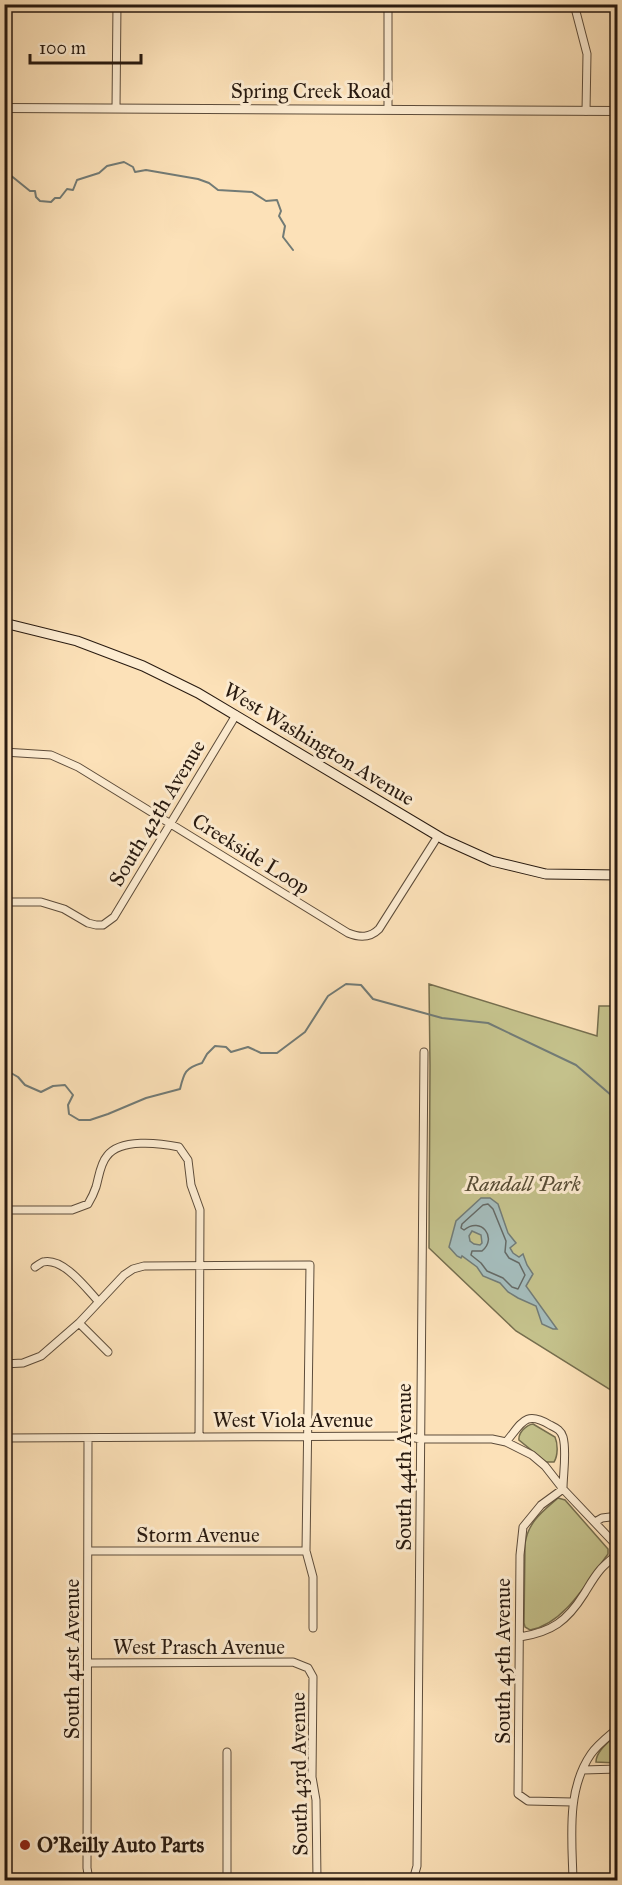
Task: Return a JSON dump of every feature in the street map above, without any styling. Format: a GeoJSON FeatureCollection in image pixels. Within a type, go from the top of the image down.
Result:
{"type":"FeatureCollection","features":[{"type":"Feature","properties":{"kind":"main road","name":"West Washington Avenue"},"geometry":{"type":"LineString","coordinates":[[4,623],[78,640],[143,666],[198,693],[438,836],[492,861],[546,874],[618,875]]}},
{"type":"Feature","properties":{"kind":"main road"},"geometry":{"type":"LineString","coordinates":[[455,1881],[618,1879]]}},
{"type":"Feature","properties":{"kind":"street"},"geometry":{"type":"LineString","coordinates":[[116,108],[117,4]]}},
{"type":"Feature","properties":{"kind":"street"},"geometry":{"type":"LineString","coordinates":[[388,4],[388,109]]}},
{"type":"Feature","properties":{"kind":"street"},"geometry":{"type":"LineString","coordinates":[[574,4],[587,54],[586,111]]}},
{"type":"Feature","properties":{"kind":"street","name":"Spring Creek Road"},"geometry":{"type":"LineString","coordinates":[[4,108],[618,111]]}},
{"type":"Feature","properties":{"kind":"street","name":"South 42th Avenue"},"geometry":{"type":"LineString","coordinates":[[4,902],[41,902],[64,909],[88,923],[103,925],[114,917],[236,715]]}},
{"type":"Feature","properties":{"kind":"street","name":"Creekside Loop"},"geometry":{"type":"LineString","coordinates":[[4,752],[51,755],[78,766],[357,937],[367,937],[379,929],[438,836]]}},
{"type":"Feature","properties":{"kind":"street","name":"South 44th Avenue"},"geometry":{"type":"LineString","coordinates":[[413,1881],[417,1866],[421,1577],[424,1052]]}},
{"type":"Feature","properties":{"kind":"street"},"geometry":{"type":"LineString","coordinates":[[4,1210],[80,1208],[88,1204],[107,1155],[120,1146],[157,1142],[179,1147],[188,1160],[191,1185],[200,1210],[199,1437]]}},
{"type":"Feature","properties":{"kind":"street"},"geometry":{"type":"LineString","coordinates":[[35,1268],[43,1262],[56,1263],[69,1271],[98,1301]]}},
{"type":"Feature","properties":{"kind":"street"},"geometry":{"type":"LineString","coordinates":[[4,1364],[23,1363],[41,1356],[79,1323],[98,1301],[133,1269],[144,1266],[310,1265],[306,1551],[313,1578],[314,1628]]}},
{"type":"Feature","properties":{"kind":"street"},"geometry":{"type":"LineString","coordinates":[[79,1323],[108,1352]]}},
{"type":"Feature","properties":{"kind":"street"},"geometry":{"type":"LineString","coordinates":[[506,1442],[526,1419],[538,1418],[559,1430],[564,1439],[562,1489]]}},
{"type":"Feature","properties":{"kind":"street","name":"West Viola Avenue"},"geometry":{"type":"LineString","coordinates":[[4,1438],[407,1436],[420,1439],[492,1439],[506,1442],[532,1455],[545,1466],[562,1489],[618,1547]]}},
{"type":"Feature","properties":{"kind":"street","name":"South 41st Avenue"},"geometry":{"type":"LineString","coordinates":[[88,1438],[88,1881]]}},
{"type":"Feature","properties":{"kind":"street","name":"South 45th Avenue"},"geometry":{"type":"LineString","coordinates":[[562,1489],[541,1505],[523,1527],[520,1555],[518,1794],[528,1801],[572,1802]]}},
{"type":"Feature","properties":{"kind":"street"},"geometry":{"type":"LineString","coordinates":[[595,1522],[609,1516],[618,1516]]}},
{"type":"Feature","properties":{"kind":"street","name":"Storm Avenue"},"geometry":{"type":"LineString","coordinates":[[89,1551],[306,1551]]}},
{"type":"Feature","properties":{"kind":"street"},"geometry":{"type":"LineString","coordinates":[[520,1637],[550,1629],[566,1619],[600,1570],[618,1553]]}},
{"type":"Feature","properties":{"kind":"street","name":"West Prasch Avenue"},"geometry":{"type":"LineString","coordinates":[[88,1663],[292,1662],[308,1668]]}},
{"type":"Feature","properties":{"kind":"street","name":"South 43rd Avenue"},"geometry":{"type":"LineString","coordinates":[[308,1668],[313,1677],[312,1777],[316,1800],[317,1881]]}},
{"type":"Feature","properties":{"kind":"street"},"geometry":{"type":"LineString","coordinates":[[573,1880],[572,1802],[591,1753],[618,1728]]}},
{"type":"Feature","properties":{"kind":"street"},"geometry":{"type":"LineString","coordinates":[[227,1752],[227,1881]]}},
{"type":"Feature","properties":{"kind":"street"},"geometry":{"type":"LineString","coordinates":[[583,1770],[618,1769]]}},
{"type":"Feature","properties":{"kind":"green space","name":"Randall Park"},"geometry":{"type":"Polygon","coordinates":[[[429,984],[597,1036],[599,1006],[617,1006],[617,1394],[516,1331],[429,1248],[429,984]]]}},
{"type":"Feature","properties":{"kind":"green space"},"geometry":{"type":"Polygon","coordinates":[[[533,1424],[555,1437],[557,1450],[554,1462],[546,1462],[519,1440],[523,1430],[533,1424]]]}},
{"type":"Feature","properties":{"kind":"green space"},"geometry":{"type":"Polygon","coordinates":[[[558,1498],[565,1500],[608,1549],[608,1554],[575,1600],[565,1610],[543,1626],[530,1630],[525,1627],[524,1623],[525,1544],[533,1523],[558,1498]]]}},
{"type":"Feature","properties":{"kind":"green space"},"geometry":{"type":"Polygon","coordinates":[[[617,1734],[617,1763],[596,1762],[601,1750],[617,1734]]]}},
{"type":"Feature","properties":{"kind":"water"},"geometry":{"type":"Polygon","coordinates":[[[481,1198],[490,1198],[498,1204],[508,1233],[516,1243],[510,1248],[519,1257],[523,1254],[533,1274],[526,1286],[557,1329],[542,1324],[536,1306],[508,1292],[500,1283],[483,1276],[477,1267],[462,1256],[461,1258],[457,1256],[449,1247],[456,1221],[481,1198]],[[472,1231],[469,1236],[470,1241],[480,1245],[481,1235],[472,1231]]]}},
{"type":"Feature","properties":{"kind":"waterway"},"geometry":{"type":"LineString","coordinates":[[4,170],[30,191],[35,191],[40,201],[51,202],[55,198],[60,198],[67,189],[73,190],[77,180],[99,173],[107,166],[124,162],[133,167],[135,172],[146,170],[198,179],[218,190],[252,192],[266,201],[277,200],[281,211],[279,216],[285,226],[283,237],[293,250]]}},
{"type":"Feature","properties":{"kind":"waterway"},"geometry":{"type":"LineString","coordinates":[[4,1069],[18,1077],[25,1085],[41,1092],[53,1086],[65,1085],[73,1095],[68,1105],[69,1114],[79,1120],[90,1120],[146,1098],[180,1089],[186,1072],[202,1063],[215,1046],[226,1047],[231,1052],[248,1047],[261,1053],[277,1053],[305,1032],[328,996],[346,984],[361,985],[373,999],[442,1018],[488,1023],[576,1065],[618,1101]]}},
{"type":"Feature","properties":{"kind":"place","name":"O'Reilly Auto Parts"},"geometry":{"type":"Point","coordinates":[25,1845]}}]}
